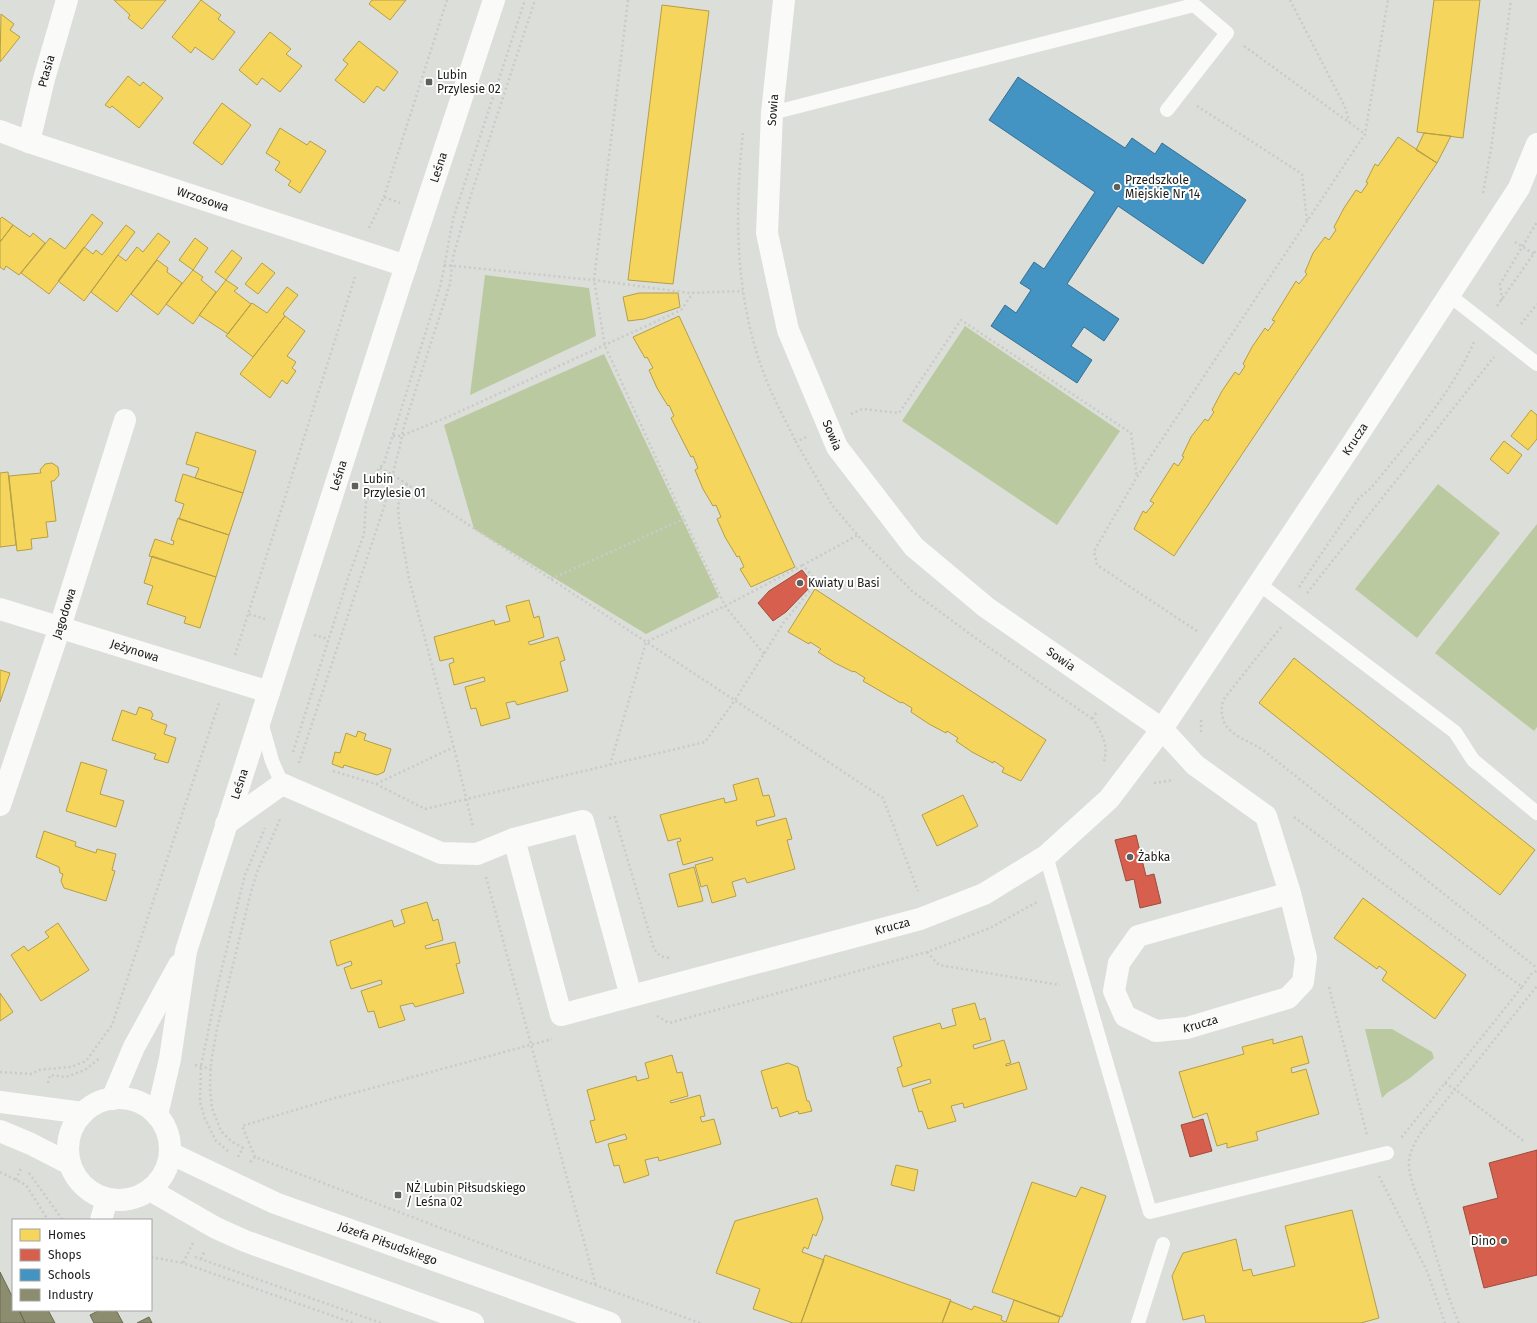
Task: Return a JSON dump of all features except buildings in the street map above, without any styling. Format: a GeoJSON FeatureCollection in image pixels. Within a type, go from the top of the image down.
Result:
{"type":"FeatureCollection","features":[{"type":"Feature","properties":{"kind":"street","name":"Ptasia"},"geometry":{"type":"LineString","coordinates":[[30,142],[44,79],[67,0]]}},
{"type":"Feature","properties":{"kind":"street","name":"Leśna"},"geometry":{"type":"LineString","coordinates":[[157,1115],[170,1059],[186,951],[406,266],[494,0]]}},
{"type":"Feature","properties":{"kind":"street","name":"Sowia"},"geometry":{"type":"LineString","coordinates":[[784,0],[772,113],[767,232],[788,330],[837,447],[914,546],[987,608],[1162,729]]}},
{"type":"Feature","properties":{"kind":"street","name":"Wrzosowa"},"geometry":{"type":"LineString","coordinates":[[0,131],[406,266]]}},
{"type":"Feature","properties":{"kind":"street","name":"Krucza"},"geometry":{"type":"LineString","coordinates":[[514,839],[561,1016],[920,919],[984,894],[1046,856],[1109,798],[1162,729],[1519,188],[1537,144]]}},
{"type":"Feature","properties":{"kind":"street","name":"Jagodowa"},"geometry":{"type":"LineString","coordinates":[[0,805],[60,628],[124,420]]}},
{"type":"Feature","properties":{"kind":"street","name":"Jeżynowa"},"geometry":{"type":"LineString","coordinates":[[0,609],[226,680],[269,692]]}},
{"type":"Feature","properties":{"kind":"street","name":"Krucza"},"geometry":{"type":"LineString","coordinates":[[1162,729],[1194,765],[1266,816],[1290,893],[1306,958],[1303,982],[1288,998],[1187,1028],[1156,1031],[1125,1016],[1114,991],[1119,963],[1138,936],[1290,893]]}},
{"type":"Feature","properties":{"kind":"street"},"geometry":{"type":"LineString","coordinates":[[226,824],[286,786],[441,853],[479,853],[514,839],[583,821],[631,996]]}},
{"type":"Feature","properties":{"kind":"street","name":"Leśna"},"geometry":{"type":"LineString","coordinates":[[112,1099],[134,1047],[186,951]]}},
{"type":"Feature","properties":{"kind":"street"},"geometry":{"type":"LineString","coordinates":[[112,1099],[129,1099],[144,1105],[157,1115],[164,1126],[169,1139],[170,1153],[167,1167],[160,1179],[150,1190],[137,1197],[122,1200],[107,1199],[90,1192],[78,1180],[70,1164],[68,1151],[74,1124],[83,1113],[97,1104],[112,1099]]}},
{"type":"Feature","properties":{"kind":"street"},"geometry":{"type":"LineString","coordinates":[[0,1102],[83,1113]]}},
{"type":"Feature","properties":{"kind":"street"},"geometry":{"type":"LineString","coordinates":[[0,1131],[31,1144],[70,1164]]}},
{"type":"Feature","properties":{"kind":"street","name":"Józefa Piłsudskiego"},"geometry":{"type":"LineString","coordinates":[[170,1153],[275,1203],[610,1323]]}},
{"type":"Feature","properties":{"kind":"street"},"geometry":{"type":"LineString","coordinates":[[150,1190],[216,1228],[245,1241],[473,1323]]}},
{"type":"Feature","properties":{"kind":"street"},"geometry":{"type":"LineString","coordinates":[[101,1219],[107,1199]]}},
{"type":"Feature","properties":{"kind":"lane"},"geometry":{"type":"LineString","coordinates":[[772,113],[1194,5],[1227,33],[1167,110]]}},
{"type":"Feature","properties":{"kind":"lane"},"geometry":{"type":"LineString","coordinates":[[1449,295],[1537,364]]}},
{"type":"Feature","properties":{"kind":"lane"},"geometry":{"type":"LineString","coordinates":[[1258,584],[1454,732],[1473,760],[1537,813]]}},
{"type":"Feature","properties":{"kind":"lane"},"geometry":{"type":"LineString","coordinates":[[260,720],[272,760],[286,786]]}},
{"type":"Feature","properties":{"kind":"lane"},"geometry":{"type":"LineString","coordinates":[[1046,856],[1150,1212],[1387,1153]]}},
{"type":"Feature","properties":{"kind":"lane"},"geometry":{"type":"LineString","coordinates":[[1138,1323],[1163,1244]]}},
{"type":"Feature","properties":{"kind":"path"},"geometry":{"type":"LineString","coordinates":[[0,1072],[32,1074],[38,1070],[71,1067],[86,1061],[112,1025],[249,614],[356,272],[367,232],[384,197],[447,0]]}},
{"type":"Feature","properties":{"kind":"path"},"geometry":{"type":"LineString","coordinates":[[235,1162],[243,1148],[231,1141],[221,1131],[212,1108],[210,1088],[211,1069],[217,1029],[251,892],[257,872],[284,809],[286,786],[346,585],[364,534],[366,502],[374,474],[384,463],[393,436],[441,284],[453,219],[525,0]]}},
{"type":"Feature","properties":{"kind":"path"},"geometry":{"type":"LineString","coordinates":[[286,786],[384,507],[401,436],[413,395],[443,309],[450,284],[453,257],[470,198],[535,0]]}},
{"type":"Feature","properties":{"kind":"path"},"geometry":{"type":"LineString","coordinates":[[628,0],[594,280],[605,346],[684,519],[726,606],[764,654]]}},
{"type":"Feature","properties":{"kind":"path"},"geometry":{"type":"LineString","coordinates":[[1290,0],[1344,107],[1349,122]]}},
{"type":"Feature","properties":{"kind":"path"},"geometry":{"type":"LineString","coordinates":[[1196,631],[1097,565],[1094,551],[1137,477],[1365,134],[1388,0]]}},
{"type":"Feature","properties":{"kind":"path"},"geometry":{"type":"LineString","coordinates":[[1482,196],[1485,190],[1492,149],[1511,0]]}},
{"type":"Feature","properties":{"kind":"path"},"geometry":{"type":"LineString","coordinates":[[1227,33],[1365,134]]}},
{"type":"Feature","properties":{"kind":"path"},"geometry":{"type":"LineString","coordinates":[[1180,94],[1302,174],[1307,222]]}},
{"type":"Feature","properties":{"kind":"path"},"geometry":{"type":"LineString","coordinates":[[384,197],[453,219]]}},
{"type":"Feature","properties":{"kind":"path"},"geometry":{"type":"LineString","coordinates":[[1502,301],[1500,284],[1537,222]]}},
{"type":"Feature","properties":{"kind":"path"},"geometry":{"type":"LineString","coordinates":[[1285,604],[1304,581],[1359,498],[1371,488],[1438,403],[1472,347],[1484,321],[1502,301],[1537,249]]}},
{"type":"Feature","properties":{"kind":"path"},"geometry":{"type":"LineString","coordinates":[[444,265],[594,280],[693,293],[743,291]]}},
{"type":"Feature","properties":{"kind":"path"},"geometry":{"type":"LineString","coordinates":[[393,436],[401,436],[450,416],[681,310],[693,293]]}},
{"type":"Feature","properties":{"kind":"path"},"geometry":{"type":"LineString","coordinates":[[1094,720],[974,637],[912,591],[858,535],[832,505],[796,442],[862,409],[899,413],[961,320],[1131,433],[1137,477]]}},
{"type":"Feature","properties":{"kind":"path"},"geometry":{"type":"LineString","coordinates":[[380,468],[392,474],[883,798],[918,890],[911,893]]}},
{"type":"Feature","properties":{"kind":"path"},"geometry":{"type":"LineString","coordinates":[[407,484],[398,505],[399,521],[408,572],[454,747],[479,853],[596,1286]]}},
{"type":"Feature","properties":{"kind":"path"},"geometry":{"type":"LineString","coordinates":[[551,579],[684,519]]}},
{"type":"Feature","properties":{"kind":"path"},"geometry":{"type":"LineString","coordinates":[[610,765],[646,642],[726,606],[858,535]]}},
{"type":"Feature","properties":{"kind":"path"},"geometry":{"type":"LineString","coordinates":[[333,771],[376,784],[425,809],[705,742],[735,700],[784,622],[817,582],[803,565]]}},
{"type":"Feature","properties":{"kind":"path"},"geometry":{"type":"LineString","coordinates":[[1201,715],[1201,736]]}},
{"type":"Feature","properties":{"kind":"path"},"geometry":{"type":"LineString","coordinates":[[376,784],[454,747]]}},
{"type":"Feature","properties":{"kind":"path"},"geometry":{"type":"LineString","coordinates":[[1292,815],[1522,987]]}},
{"type":"Feature","properties":{"kind":"path"},"geometry":{"type":"LineString","coordinates":[[583,821],[615,817],[654,949],[660,956],[668,958],[674,957]]}},
{"type":"Feature","properties":{"kind":"path"},"geometry":{"type":"LineString","coordinates":[[232,1154],[216,1141],[205,1119],[200,1102],[201,1066],[216,991],[245,875],[268,822]]}},
{"type":"Feature","properties":{"kind":"path"},"geometry":{"type":"LineString","coordinates":[[927,952],[939,965],[1084,989]]}},
{"type":"Feature","properties":{"kind":"path"},"geometry":{"type":"LineString","coordinates":[[1400,1139],[1532,973],[1537,971]]}},
{"type":"Feature","properties":{"kind":"path"},"geometry":{"type":"LineString","coordinates":[[1327,980],[1360,1106],[1371,1158],[1383,1185],[1427,1271],[1445,1323]]}},
{"type":"Feature","properties":{"kind":"path"},"geometry":{"type":"LineString","coordinates":[[1459,1323],[1446,1293],[1409,1165],[1415,1140],[1537,986]]}},
{"type":"Feature","properties":{"kind":"path"},"geometry":{"type":"LineString","coordinates":[[201,1066],[211,1069]]}},
{"type":"Feature","properties":{"kind":"path"},"geometry":{"type":"LineString","coordinates":[[1445,1083],[1525,1142]]}},
{"type":"Feature","properties":{"kind":"path"},"geometry":{"type":"LineString","coordinates":[[248,1163],[255,1157],[488,1246],[700,1323]]}},
{"type":"Feature","properties":{"kind":"path"},"geometry":{"type":"LineString","coordinates":[[14,1166],[28,1172],[62,1219]]}},
{"type":"Feature","properties":{"kind":"path"},"geometry":{"type":"LineString","coordinates":[[0,1172],[26,1185],[47,1219]]}},
{"type":"Feature","properties":{"kind":"path"},"geometry":{"type":"LineString","coordinates":[[183,1264],[194,1240]]}},
{"type":"Feature","properties":{"kind":"path"},"geometry":{"type":"LineString","coordinates":[[152,1257],[183,1264],[353,1323]]}},
{"type":"Feature","properties":{"kind":"path"},"geometry":{"type":"LineString","coordinates":[[195,1257],[381,1323]]}},
{"type":"Feature","properties":{"kind":"green space"},"geometry":{"type":"Polygon","coordinates":[[[485,275],[589,288],[596,336],[470,395],[485,275]]]}},
{"type":"Feature","properties":{"kind":"green space"},"geometry":{"type":"Polygon","coordinates":[[[965,326],[1120,431],[1057,525],[902,421],[965,326]]]}},
{"type":"Feature","properties":{"kind":"green space"},"geometry":{"type":"Polygon","coordinates":[[[604,354],[719,597],[646,634],[474,529],[444,425],[604,354]]]}},
{"type":"Feature","properties":{"kind":"green space"},"geometry":{"type":"Polygon","coordinates":[[[1438,484],[1500,533],[1417,638],[1355,589],[1438,484]]]}},
{"type":"Feature","properties":{"kind":"green space"},"geometry":{"type":"Polygon","coordinates":[[[1537,524],[1537,727],[1534,731],[1435,653],[1537,524]]]}},
{"type":"Feature","properties":{"kind":"green space"},"geometry":{"type":"Polygon","coordinates":[[[1365,1029],[1392,1029],[1432,1052],[1434,1058],[1410,1078],[1382,1098],[1365,1029]]]}},
{"type":"Feature","properties":{"kind":"place","name":"Lubin Przylesie 02"},"geometry":{"type":"Point","coordinates":[429,82]}},
{"type":"Feature","properties":{"kind":"place","name":"Przedszkole Miejskie Nr 14"},"geometry":{"type":"Point","coordinates":[1117,187]}},
{"type":"Feature","properties":{"kind":"place","name":"Lubin Przylesie 01"},"geometry":{"type":"Point","coordinates":[355,486]}},
{"type":"Feature","properties":{"kind":"place","name":"Kwiaty u Basi"},"geometry":{"type":"Point","coordinates":[800,583]}},
{"type":"Feature","properties":{"kind":"place","name":"Żabka"},"geometry":{"type":"Point","coordinates":[1130,857]}},
{"type":"Feature","properties":{"kind":"place","name":"NŻ Lubin Piłsudskiego / Leśna 02"},"geometry":{"type":"Point","coordinates":[398,1195]}},
{"type":"Feature","properties":{"kind":"place","name":"Dino"},"geometry":{"type":"Point","coordinates":[1504,1241]}}]}
